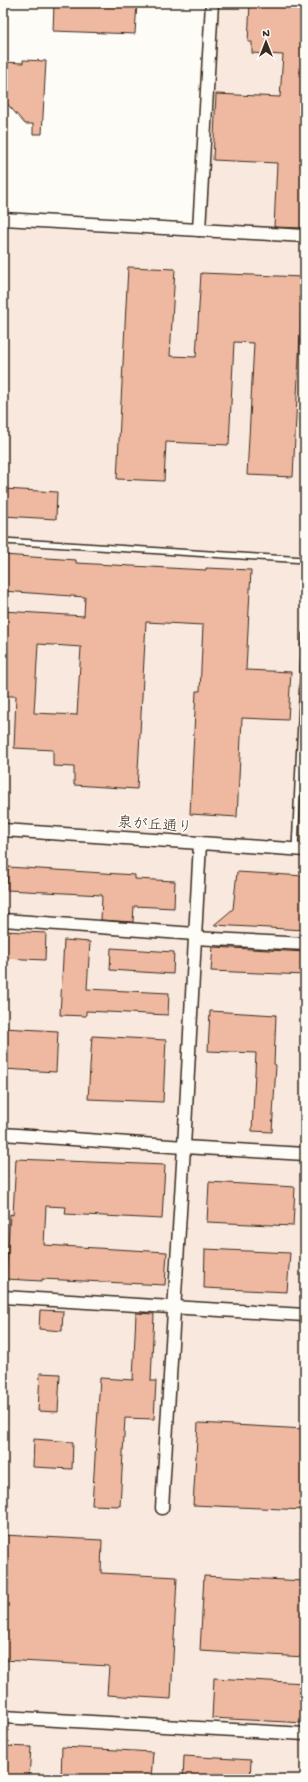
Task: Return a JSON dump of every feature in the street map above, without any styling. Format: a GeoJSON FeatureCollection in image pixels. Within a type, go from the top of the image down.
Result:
{"type":"FeatureCollection","features":[{"type":"Feature","properties":{"kind":"street"},"geometry":{"type":"LineString","coordinates":[[199,230],[212,3]]}},
{"type":"Feature","properties":{"kind":"street"},"geometry":{"type":"LineString","coordinates":[[3,219],[305,236]]}},
{"type":"Feature","properties":{"kind":"street","name":"泉が丘通り"},"geometry":{"type":"LineString","coordinates":[[3,830],[300,849]]}},
{"type":"Feature","properties":{"kind":"street"},"geometry":{"type":"LineString","coordinates":[[162,1508],[184,1148],[200,843]]}},
{"type":"Feature","properties":{"kind":"street"},"geometry":{"type":"LineString","coordinates":[[3,920],[305,944]]}},
{"type":"Feature","properties":{"kind":"street"},"geometry":{"type":"LineString","coordinates":[[3,1134],[184,1148],[305,1154]]}},
{"type":"Feature","properties":{"kind":"street"},"geometry":{"type":"LineString","coordinates":[[3,1297],[305,1315]]}},
{"type":"Feature","properties":{"kind":"street"},"geometry":{"type":"LineString","coordinates":[[3,1717],[305,1734]]}},
{"type":"Feature","properties":{"kind":"lane"},"geometry":{"type":"LineString","coordinates":[[3,541],[305,560]]}},
{"type":"Feature","properties":{"kind":"lane"},"geometry":{"type":"LineString","coordinates":[[300,849],[305,635]]}},
{"type":"Feature","properties":{"kind":"shaded area"},"geometry":{"type":"Polygon","coordinates":[[[218,3],[305,3],[305,1779],[3,1779],[3,227],[205,239],[218,3]]]}},
{"type":"Feature","properties":{"kind":"building"},"geometry":{"type":"Polygon","coordinates":[[[54,3],[137,3],[135,34],[53,31],[54,3]]]}},
{"type":"Feature","properties":{"kind":"building"},"geometry":{"type":"Polygon","coordinates":[[[250,3],[305,3],[305,228],[274,227],[277,163],[213,160],[216,94],[280,97],[283,55],[252,53],[252,42],[248,42],[250,3]]]}},
{"type":"Feature","properties":{"kind":"building"},"geometry":{"type":"Polygon","coordinates":[[[23,60],[46,61],[42,134],[33,134],[33,124],[25,124],[3,99],[3,62],[23,63],[23,60]]]}},
{"type":"Feature","properties":{"kind":"building"},"geometry":{"type":"Polygon","coordinates":[[[128,267],[175,269],[170,356],[196,357],[201,273],[303,277],[293,477],[247,475],[254,343],[234,342],[229,445],[166,442],[164,481],[117,479],[128,267]]]}},
{"type":"Feature","properties":{"kind":"building"},"geometry":{"type":"Polygon","coordinates":[[[3,489],[57,492],[56,519],[3,516],[3,489]]]}},
{"type":"Feature","properties":{"kind":"building"},"geometry":{"type":"Polygon","coordinates":[[[3,555],[76,560],[76,563],[206,570],[206,568],[251,570],[246,670],[291,672],[288,720],[242,718],[237,817],[190,814],[196,691],[200,691],[203,625],[146,622],[137,789],[74,785],[74,767],[53,766],[53,750],[14,748],[16,696],[3,696],[3,611],[84,616],[85,597],[3,591],[3,555]],[[38,644],[34,713],[77,715],[81,647],[38,644]]]}},
{"type":"Feature","properties":{"kind":"building"},"geometry":{"type":"Polygon","coordinates":[[[8,867],[135,875],[135,879],[175,881],[174,908],[134,906],[133,922],[101,920],[102,895],[7,890],[8,867]]]}},
{"type":"Feature","properties":{"kind":"building"},"geometry":{"type":"Polygon","coordinates":[[[237,872],[305,876],[305,930],[214,925],[233,909],[237,872]]]}},
{"type":"Feature","properties":{"kind":"building"},"geometry":{"type":"Polygon","coordinates":[[[3,931],[46,933],[45,960],[3,958],[3,931]]]}},
{"type":"Feature","properties":{"kind":"building"},"geometry":{"type":"Polygon","coordinates":[[[64,940],[90,942],[87,989],[169,993],[168,1015],[86,1011],[86,1016],[60,1015],[64,940]]]}},
{"type":"Feature","properties":{"kind":"building"},"geometry":{"type":"Polygon","coordinates":[[[213,947],[305,952],[305,975],[211,971],[213,947]]]}},
{"type":"Feature","properties":{"kind":"building"},"geometry":{"type":"Polygon","coordinates":[[[111,948],[174,952],[173,974],[110,970],[111,948]]]}},
{"type":"Feature","properties":{"kind":"building"},"geometry":{"type":"Polygon","coordinates":[[[210,1011],[276,1015],[274,1064],[276,1065],[272,1132],[252,1131],[256,1053],[208,1051],[210,1011]]]}},
{"type":"Feature","properties":{"kind":"building"},"geometry":{"type":"Polygon","coordinates":[[[3,1028],[58,1031],[56,1072],[3,1069],[3,1028]]]}},
{"type":"Feature","properties":{"kind":"building"},"geometry":{"type":"Polygon","coordinates":[[[92,1036],[166,1040],[163,1102],[88,1099],[92,1036]]]}},
{"type":"Feature","properties":{"kind":"building"},"geometry":{"type":"Polygon","coordinates":[[[16,1159],[165,1165],[162,1219],[65,1214],[66,1207],[46,1206],[44,1245],[167,1252],[165,1285],[42,1279],[42,1281],[6,1279],[10,1214],[13,1215],[16,1159]]]}},
{"type":"Feature","properties":{"kind":"building"},"geometry":{"type":"Polygon","coordinates":[[[209,1182],[295,1187],[293,1226],[207,1222],[209,1182]]]}},
{"type":"Feature","properties":{"kind":"building"},"geometry":{"type":"Polygon","coordinates":[[[205,1249],[290,1253],[287,1292],[204,1288],[205,1249]]]}},
{"type":"Feature","properties":{"kind":"building"},"geometry":{"type":"Polygon","coordinates":[[[40,1310],[63,1311],[62,1331],[39,1329],[40,1310]]]}},
{"type":"Feature","properties":{"kind":"building"},"geometry":{"type":"Polygon","coordinates":[[[136,1313],[154,1314],[151,1381],[156,1381],[154,1419],[125,1418],[120,1506],[92,1505],[100,1378],[133,1380],[136,1313]]]}},
{"type":"Feature","properties":{"kind":"building"},"geometry":{"type":"Polygon","coordinates":[[[40,1373],[60,1374],[58,1412],[38,1411],[40,1373]]]}},
{"type":"Feature","properties":{"kind":"building"},"geometry":{"type":"Polygon","coordinates":[[[198,1423],[305,1429],[305,1510],[193,1505],[198,1423]]]}},
{"type":"Feature","properties":{"kind":"building"},"geometry":{"type":"Polygon","coordinates":[[[34,1439],[73,1442],[72,1469],[33,1467],[34,1439]]]}},
{"type":"Feature","properties":{"kind":"building"},"geometry":{"type":"Polygon","coordinates":[[[3,1535],[102,1540],[101,1573],[177,1577],[171,1699],[107,1695],[109,1666],[3,1660],[3,1535]]]}},
{"type":"Feature","properties":{"kind":"building"},"geometry":{"type":"Polygon","coordinates":[[[204,1576],[305,1581],[305,1657],[200,1651],[204,1576]]]}},
{"type":"Feature","properties":{"kind":"building"},"geometry":{"type":"Polygon","coordinates":[[[214,1678],[305,1683],[305,1723],[212,1718],[214,1678]]]}},
{"type":"Feature","properties":{"kind":"building"},"geometry":{"type":"Polygon","coordinates":[[[3,1746],[31,1747],[29,1779],[3,1779],[3,1746]]]}},
{"type":"Feature","properties":{"kind":"building"},"geometry":{"type":"Polygon","coordinates":[[[62,1747],[153,1752],[151,1779],[61,1779],[62,1747]]]}},
{"type":"Feature","properties":{"kind":"building"},"geometry":{"type":"Polygon","coordinates":[[[184,1756],[251,1760],[250,1779],[183,1779],[184,1756]]]}}]}
